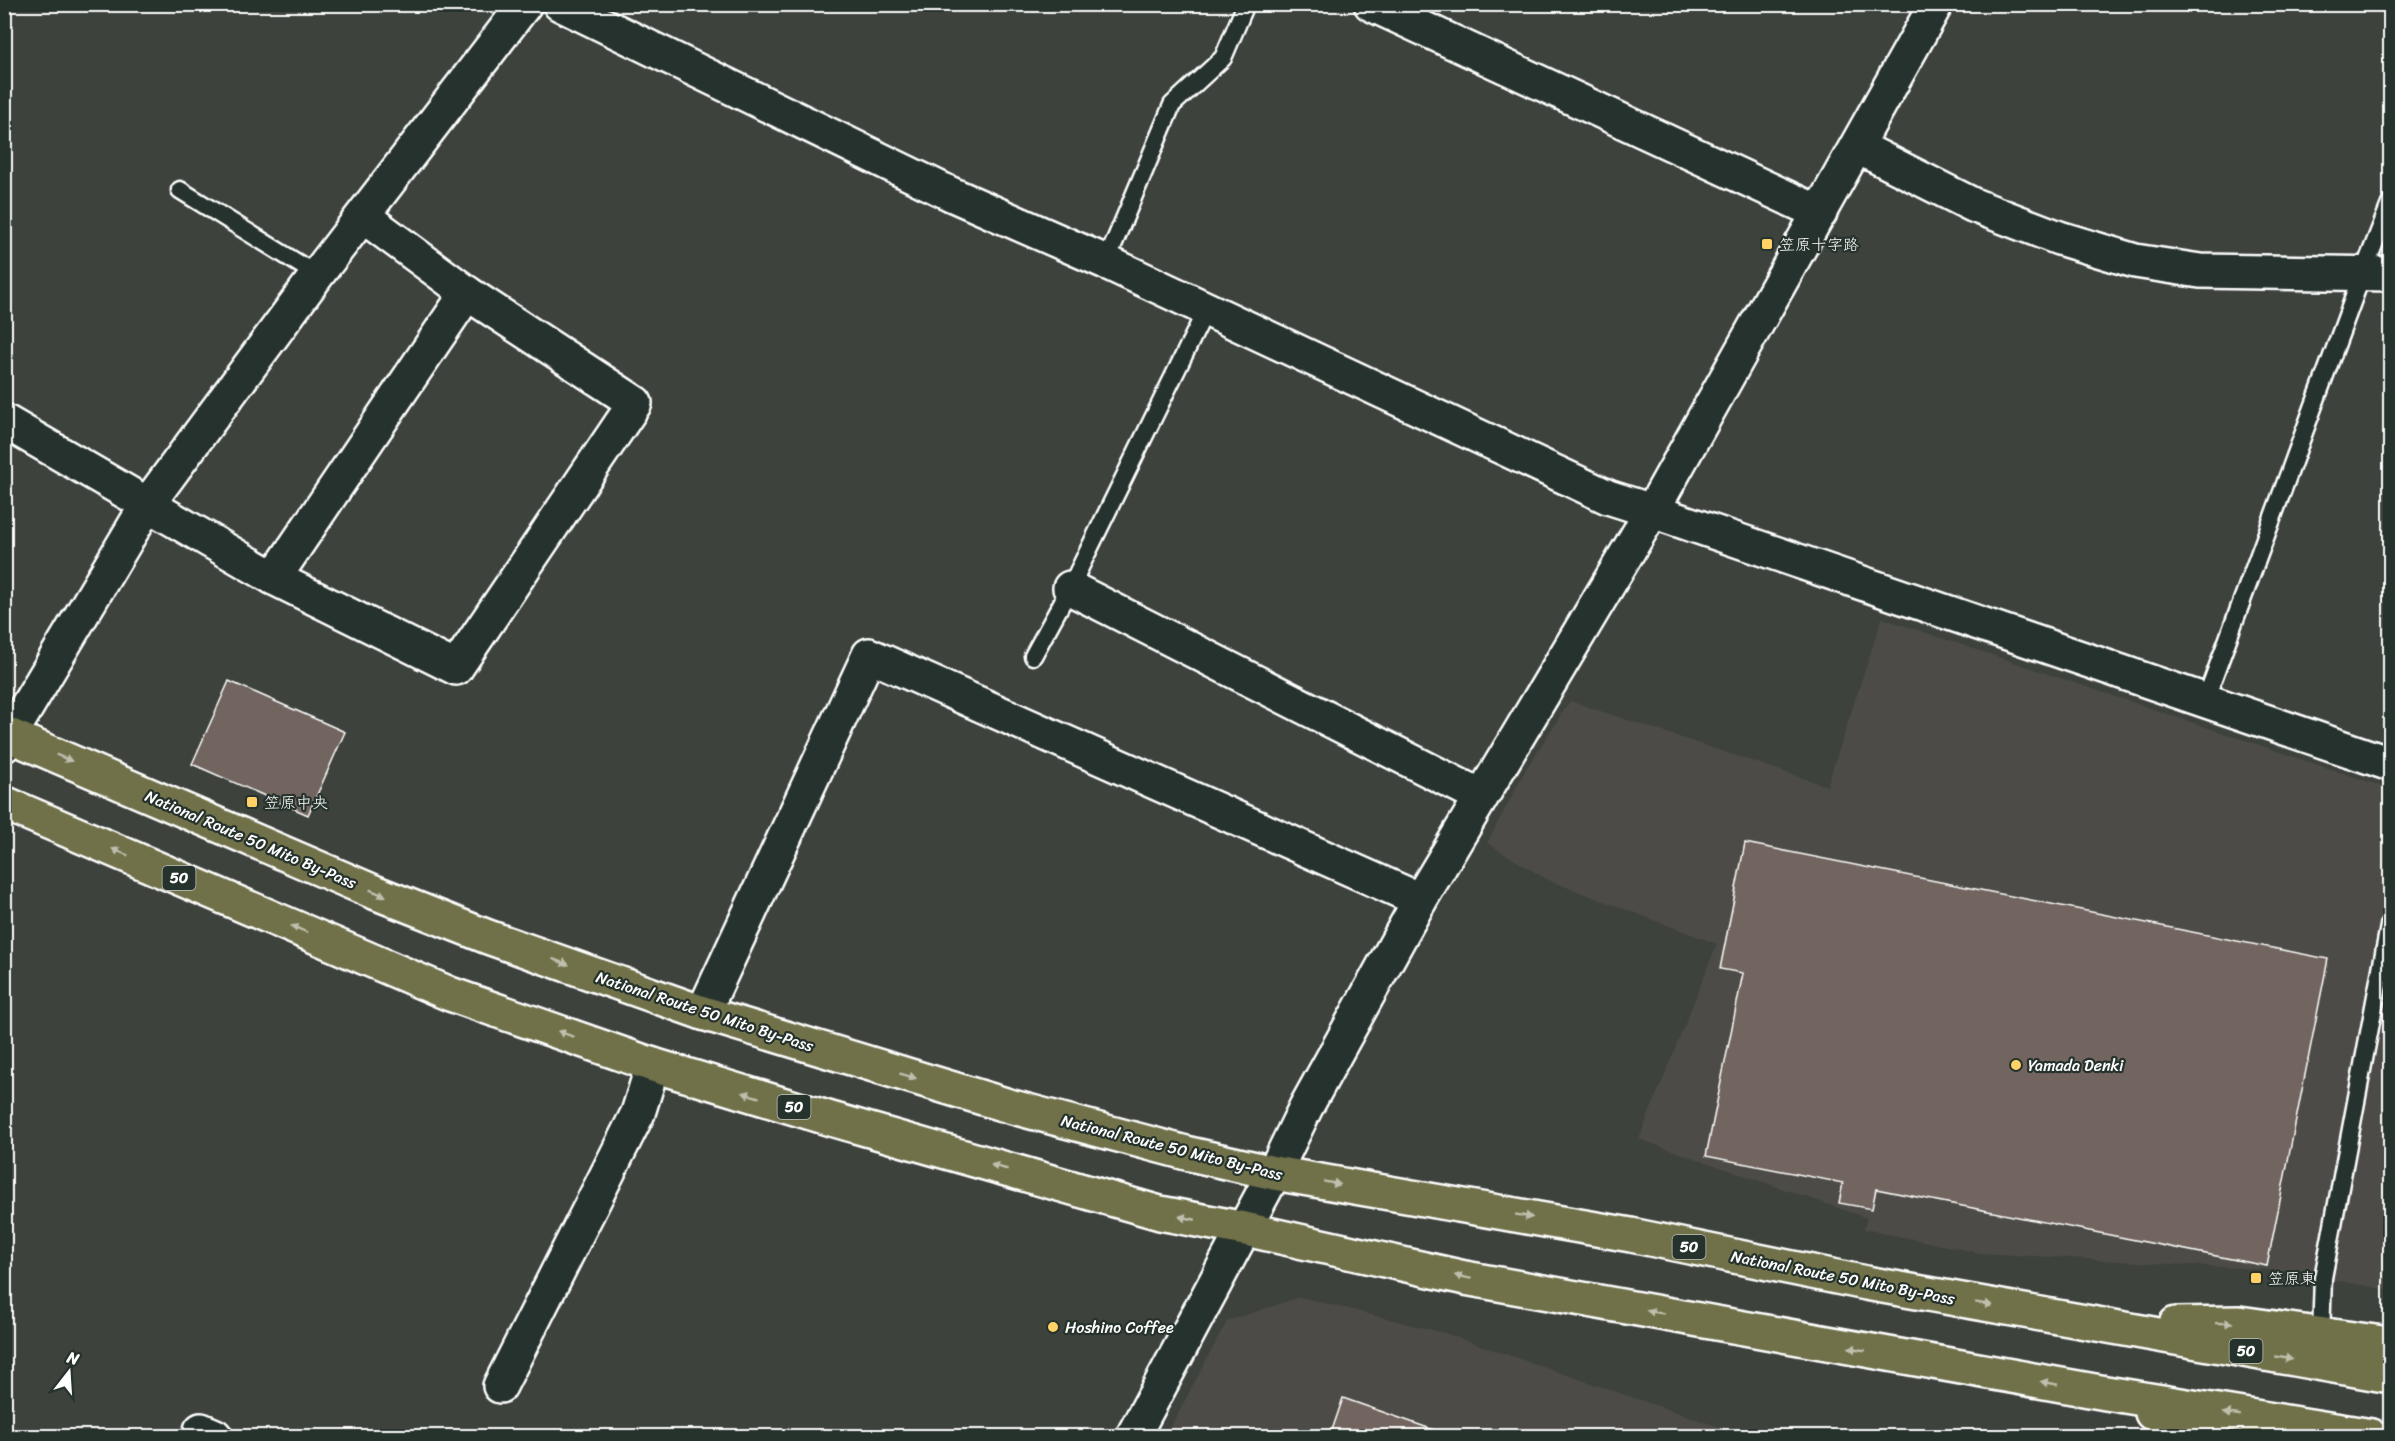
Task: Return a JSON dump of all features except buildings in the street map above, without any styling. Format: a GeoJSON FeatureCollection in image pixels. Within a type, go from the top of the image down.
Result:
{"type":"FeatureCollection","features":[{"type":"Feature","properties":{"kind":"highway","name":"National Route 50 Mito By-Pass"},"geometry":{"type":"LineString","coordinates":[[6,738],[374,892],[488,937],[703,1013],[1010,1106],[1190,1154],[1275,1173],[1631,1235],[1866,1283],[2391,1377]]}},
{"type":"Feature","properties":{"kind":"highway","name":"50"},"geometry":{"type":"LineString","coordinates":[[4,803],[450,994],[653,1065],[831,1119],[1160,1213],[1245,1229],[1465,1278],[2106,1393],[2372,1437]]}},
{"type":"Feature","properties":{"kind":"highway"},"geometry":{"type":"LineString","coordinates":[[2102,1325],[2239,1323],[2391,1344]]}},
{"type":"Feature","properties":{"kind":"highway"},"geometry":{"type":"LineString","coordinates":[[2106,1393],[2200,1434],[2212,1437]]}},
{"type":"Feature","properties":{"kind":"street"},"geometry":{"type":"LineString","coordinates":[[6,738],[147,505],[317,274],[525,4]]}},
{"type":"Feature","properties":{"kind":"street"},"geometry":{"type":"LineString","coordinates":[[560,4],[951,194],[1106,262],[1608,496],[2391,764]]}},
{"type":"Feature","properties":{"kind":"street"},"geometry":{"type":"LineString","coordinates":[[1371,4],[1820,213]]}},
{"type":"Feature","properties":{"kind":"street"},"geometry":{"type":"LineString","coordinates":[[1133,1437],[1275,1173],[1306,1107],[1420,900],[1652,511],[1858,147],[1936,4]]}},
{"type":"Feature","properties":{"kind":"street"},"geometry":{"type":"LineString","coordinates":[[1858,147],[1973,205],[2059,238],[2135,261],[2200,271],[2376,274]]}},
{"type":"Feature","properties":{"kind":"street"},"geometry":{"type":"LineString","coordinates":[[4,421],[274,578],[456,668],[635,403],[467,293],[363,216]]}},
{"type":"Feature","properties":{"kind":"street"},"geometry":{"type":"LineString","coordinates":[[274,578],[467,293]]}},
{"type":"Feature","properties":{"kind":"street"},"geometry":{"type":"LineString","coordinates":[[1070,588],[1480,796]]}},
{"type":"Feature","properties":{"kind":"street"},"geometry":{"type":"LineString","coordinates":[[703,1013],[869,655],[1420,900]]}},
{"type":"Feature","properties":{"kind":"street"},"geometry":{"type":"LineString","coordinates":[[500,1386],[638,1113],[653,1065]]}},
{"type":"Feature","properties":{"kind":"lane"},"geometry":{"type":"LineString","coordinates":[[1106,262],[1172,105],[1223,58],[1246,4]]}},
{"type":"Feature","properties":{"kind":"lane"},"geometry":{"type":"LineString","coordinates":[[180,190],[317,274]]}},
{"type":"Feature","properties":{"kind":"lane"},"geometry":{"type":"LineString","coordinates":[[2205,701],[2376,274],[2391,204]]}},
{"type":"Feature","properties":{"kind":"lane"},"geometry":{"type":"LineString","coordinates":[[1032,656],[1070,588],[1206,310]]}},
{"type":"Feature","properties":{"kind":"lane"},"geometry":{"type":"LineString","coordinates":[[2321,1335],[2323,1278],[2391,921]]}},
{"type":"Feature","properties":{"kind":"shaded area"},"geometry":{"type":"Polygon","coordinates":[[[1882,618],[2390,789],[2390,1290],[2274,1270],[1980,1253],[1864,1229],[1867,1218],[1639,1139],[1717,944],[1548,880],[1487,843],[1526,769],[1570,701],[1827,786],[1882,618]]]}},
{"type":"Feature","properties":{"kind":"shaded area"},"geometry":{"type":"Polygon","coordinates":[[[1300,1297],[1444,1333],[1746,1436],[1166,1436],[1227,1321],[1300,1297]]]}},
{"type":"Feature","properties":{"kind":"place","name":"笠原十字路"},"geometry":{"type":"Point","coordinates":[1767,244]}},
{"type":"Feature","properties":{"kind":"place","name":"笠原中央"},"geometry":{"type":"Point","coordinates":[252,802]}},
{"type":"Feature","properties":{"kind":"place","name":"Yamada Denki"},"geometry":{"type":"Point","coordinates":[2016,1065]}},
{"type":"Feature","properties":{"kind":"place","name":"笠原東"},"geometry":{"type":"Point","coordinates":[2256,1278]}},
{"type":"Feature","properties":{"kind":"place","name":"Hoshino Coffee"},"geometry":{"type":"Point","coordinates":[1053,1327]}}]}
